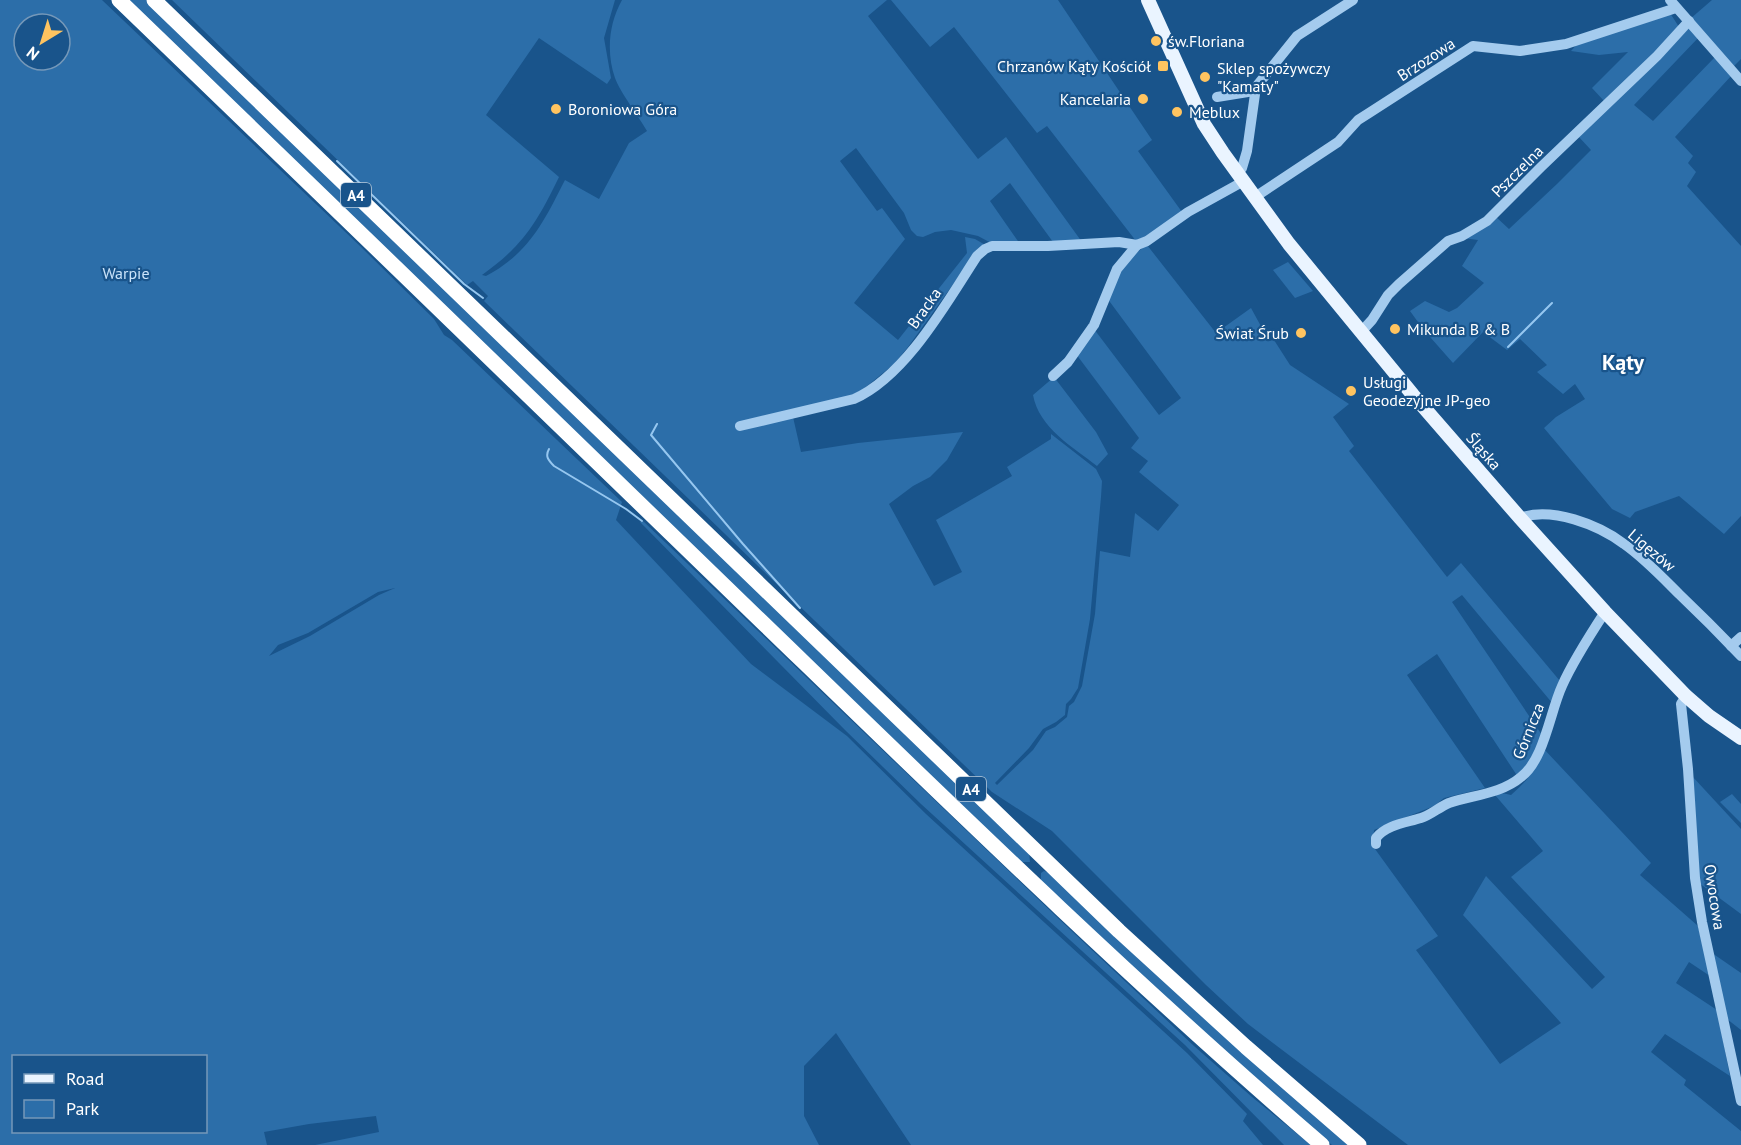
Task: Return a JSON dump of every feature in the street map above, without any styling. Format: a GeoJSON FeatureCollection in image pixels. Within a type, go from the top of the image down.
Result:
{"type":"FeatureCollection","features":[{"type":"Feature","properties":{"kind":"highway","name":"A4"},"geometry":{"type":"LineString","coordinates":[[119,0],[1108,954],[1322,1145]]}},
{"type":"Feature","properties":{"kind":"highway","name":"A4"},"geometry":{"type":"LineString","coordinates":[[154,0],[1155,964],[1359,1145]]}},
{"type":"Feature","properties":{"kind":"main road","name":"Śląska"},"geometry":{"type":"LineString","coordinates":[[1148,0],[1204,124],[1289,244],[1520,518],[1605,612],[1686,696],[1709,716],[1741,738]]}},
{"type":"Feature","properties":{"kind":"street"},"geometry":{"type":"LineString","coordinates":[[1053,376],[1068,362],[1094,326],[1117,269],[1137,245],[1147,241],[1240,177],[1247,151],[1256,87],[1297,36],[1353,0]]}},
{"type":"Feature","properties":{"kind":"street"},"geometry":{"type":"LineString","coordinates":[[1673,4],[1741,81]]}},
{"type":"Feature","properties":{"kind":"street","name":"Brzozowa"},"geometry":{"type":"LineString","coordinates":[[1256,197],[1338,142],[1358,120],[1473,46],[1520,51],[1566,44],[1673,4]]}},
{"type":"Feature","properties":{"kind":"street","name":"Pszczelna"},"geometry":{"type":"LineString","coordinates":[[1361,332],[1372,320],[1384,299],[1399,284],[1448,241],[1468,232],[1495,213],[1657,56],[1689,21]]}},
{"type":"Feature","properties":{"kind":"street"},"geometry":{"type":"LineString","coordinates":[[1217,97],[1254,91]]}},
{"type":"Feature","properties":{"kind":"street","name":"Bracka"},"geometry":{"type":"LineString","coordinates":[[740,426],[854,399],[865,394],[913,350],[977,256],[985,249],[993,246],[1119,242],[1137,245]]}},
{"type":"Feature","properties":{"kind":"street","name":"Ligęzów"},"geometry":{"type":"LineString","coordinates":[[1520,518],[1526,515],[1552,514],[1577,520],[1623,542],[1648,563],[1741,656]]}},
{"type":"Feature","properties":{"kind":"street","name":"Górnicza"},"geometry":{"type":"LineString","coordinates":[[1376,844],[1376,838],[1381,831],[1423,818],[1447,804],[1487,794],[1524,776],[1540,747],[1561,688],[1605,612]]}},
{"type":"Feature","properties":{"kind":"street"},"geometry":{"type":"LineString","coordinates":[[1731,646],[1741,637]]}},
{"type":"Feature","properties":{"kind":"street","name":"Owocowa"},"geometry":{"type":"LineString","coordinates":[[1686,696],[1681,704],[1695,878],[1702,922],[1741,1101]]}},
{"type":"Feature","properties":{"kind":"green space","name":"Warpie"},"geometry":{"type":"Polygon","coordinates":[[[0,0],[102,0],[360,246],[434,319],[444,335],[452,340],[622,502],[616,520],[751,664],[847,736],[926,814],[1187,1053],[1247,1114],[1243,1121],[1263,1145],[911,1145],[836,1033],[804,1066],[804,1116],[819,1145],[315,1145],[379,1132],[376,1116],[264,1132],[267,1145],[0,1145],[0,0]],[[395,588],[378,592],[308,633],[278,645],[269,656],[310,636],[395,588]]]}},
{"type":"Feature","properties":{"kind":"green space"},"geometry":{"type":"Polygon","coordinates":[[[127,0],[146,0],[1029,852],[1030,862],[1020,862],[127,0]]]}},
{"type":"Feature","properties":{"kind":"green space"},"geometry":{"type":"Polygon","coordinates":[[[172,0],[615,0],[604,38],[611,78],[607,84],[539,38],[486,115],[559,177],[528,232],[509,253],[482,275],[486,276],[514,257],[525,246],[550,210],[565,180],[599,199],[629,143],[647,131],[621,90],[610,58],[610,38],[614,18],[622,0],[887,0],[868,16],[978,159],[1006,137],[1082,242],[1053,242],[1010,183],[990,201],[1020,244],[993,244],[978,236],[951,230],[935,232],[923,237],[917,236],[911,230],[904,213],[856,148],[840,161],[877,211],[882,208],[905,239],[854,303],[898,340],[967,253],[965,237],[975,239],[987,246],[972,258],[894,364],[861,391],[856,401],[793,417],[801,452],[858,443],[963,432],[947,460],[930,477],[913,486],[889,504],[934,586],[962,572],[936,520],[1012,476],[1007,467],[1051,439],[1051,434],[1096,469],[1102,481],[1101,497],[1090,619],[1078,688],[1066,704],[1065,715],[1043,729],[1029,748],[995,783],[997,785],[1033,750],[1046,731],[1067,717],[1069,706],[1074,702],[1082,686],[1095,614],[1100,551],[1130,557],[1135,513],[1158,531],[1179,505],[1139,472],[1148,461],[1131,448],[1139,438],[1076,354],[1094,329],[1159,415],[1181,398],[1107,298],[1118,271],[1147,245],[1216,333],[1251,308],[1269,341],[1274,340],[1290,365],[1349,404],[1333,417],[1354,446],[1349,451],[1447,577],[1461,563],[1560,681],[1553,704],[1462,595],[1452,602],[1542,735],[1528,767],[1518,777],[1437,654],[1407,675],[1485,788],[1444,798],[1434,806],[1374,830],[1375,849],[1438,936],[1416,950],[1500,1064],[1561,1023],[1463,915],[1486,876],[1592,989],[1605,977],[1511,877],[1543,851],[1495,795],[1502,793],[1511,795],[1518,789],[1531,774],[1543,748],[1651,863],[1640,875],[1698,926],[1710,976],[1689,962],[1676,983],[1717,1010],[1730,1076],[1665,1034],[1651,1052],[1686,1080],[1684,1085],[1741,1131],[1741,1145],[1408,1145],[1248,1024],[1052,831],[992,792],[484,301],[488,296],[473,281],[467,285],[172,0]]]}},
{"type":"Feature","properties":{"kind":"green space"},"geometry":{"type":"Polygon","coordinates":[[[891,0],[1058,0],[1152,140],[1138,151],[1182,212],[1158,230],[1136,241],[1047,126],[1037,133],[954,27],[930,47],[891,0]]]}},
{"type":"Feature","properties":{"kind":"green space"},"geometry":{"type":"Polygon","coordinates":[[[1712,0],[1741,0],[1741,59],[1733,67],[1690,19],[1712,0]]]}},
{"type":"Feature","properties":{"kind":"green space"},"geometry":{"type":"Polygon","coordinates":[[[1670,13],[1679,27],[1605,102],[1592,88],[1628,52],[1599,55],[1571,51],[1579,42],[1670,13]]]}},
{"type":"Feature","properties":{"kind":"green space"},"geometry":{"type":"Polygon","coordinates":[[[1689,28],[1699,37],[1634,105],[1653,121],[1716,56],[1732,75],[1675,137],[1693,156],[1688,163],[1696,172],[1687,186],[1741,246],[1741,516],[1724,534],[1679,496],[1635,512],[1630,518],[1612,509],[1544,428],[1556,417],[1585,399],[1575,384],[1563,394],[1537,372],[1547,365],[1520,339],[1507,350],[1483,332],[1453,363],[1410,311],[1425,301],[1449,312],[1457,308],[1484,283],[1462,266],[1478,240],[1463,238],[1495,216],[1509,229],[1591,150],[1578,136],[1689,28]]]}},
{"type":"Feature","properties":{"kind":"green space"},"geometry":{"type":"Polygon","coordinates":[[[1288,262],[1313,291],[1295,298],[1273,270],[1288,262]]]}},
{"type":"Feature","properties":{"kind":"green space"},"geometry":{"type":"Polygon","coordinates":[[[1054,377],[1096,432],[1108,454],[1097,466],[1058,436],[1036,407],[1033,395],[1054,377]]]}},
{"type":"Feature","properties":{"kind":"green space"},"geometry":{"type":"Polygon","coordinates":[[[643,521],[1194,1046],[1311,1145],[1284,1145],[1185,1045],[921,804],[640,522],[643,521]]]}},
{"type":"Feature","properties":{"kind":"green space"},"geometry":{"type":"Polygon","coordinates":[[[1692,776],[1741,829],[1741,914],[1699,883],[1692,776]]]}},
{"type":"Feature","properties":{"kind":"green space"},"geometry":{"type":"Polygon","coordinates":[[[1732,794],[1741,804],[1741,823],[1720,802],[1732,794]]]}},
{"type":"Feature","properties":{"kind":"green space"},"geometry":{"type":"Polygon","coordinates":[[[1044,871],[1051,873],[1351,1145],[1332,1145],[1210,1039],[1041,882],[1041,873],[1044,871]]]}},
{"type":"Feature","properties":{"kind":"green space"},"geometry":{"type":"Polygon","coordinates":[[[1712,953],[1741,973],[1741,1030],[1727,1019],[1712,953]]]}},
{"type":"Feature","properties":{"kind":"waterway"},"geometry":{"type":"LineString","coordinates":[[337,161],[464,284],[483,298]]}},
{"type":"Feature","properties":{"kind":"waterway"},"geometry":{"type":"LineString","coordinates":[[1508,347],[1552,303]]}},
{"type":"Feature","properties":{"kind":"waterway"},"geometry":{"type":"LineString","coordinates":[[657,424],[651,435],[800,608]]}},
{"type":"Feature","properties":{"kind":"waterway"},"geometry":{"type":"LineString","coordinates":[[549,449],[548,458],[554,466],[642,521]]}},
{"type":"Feature","properties":{"kind":"place","name":"św.Floriana"},"geometry":{"type":"Point","coordinates":[1156,41]}},
{"type":"Feature","properties":{"kind":"place","name":"Chrzanów Kąty Kościół"},"geometry":{"type":"Point","coordinates":[1163,66]}},
{"type":"Feature","properties":{"kind":"place","name":"Sklep spożywczy \"Kamaty\""},"geometry":{"type":"Point","coordinates":[1205,77]}},
{"type":"Feature","properties":{"kind":"place","name":"Kancelaria"},"geometry":{"type":"Point","coordinates":[1143,99]}},
{"type":"Feature","properties":{"kind":"place","name":"Boroniowa Góra"},"geometry":{"type":"Point","coordinates":[556,109]}},
{"type":"Feature","properties":{"kind":"place","name":"Meblux"},"geometry":{"type":"Point","coordinates":[1177,112]}},
{"type":"Feature","properties":{"kind":"place","name":"Mikunda B & B"},"geometry":{"type":"Point","coordinates":[1395,329]}},
{"type":"Feature","properties":{"kind":"place","name":"Świat Śrub"},"geometry":{"type":"Point","coordinates":[1301,333]}},
{"type":"Feature","properties":{"kind":"place","name":"Usługi Geodezyjne JP-geo"},"geometry":{"type":"Point","coordinates":[1351,391]}},
{"type":"Feature","properties":{"kind":"district","name":"Kąty"},"geometry":{"type":"Point","coordinates":[1623,362]}}]}
